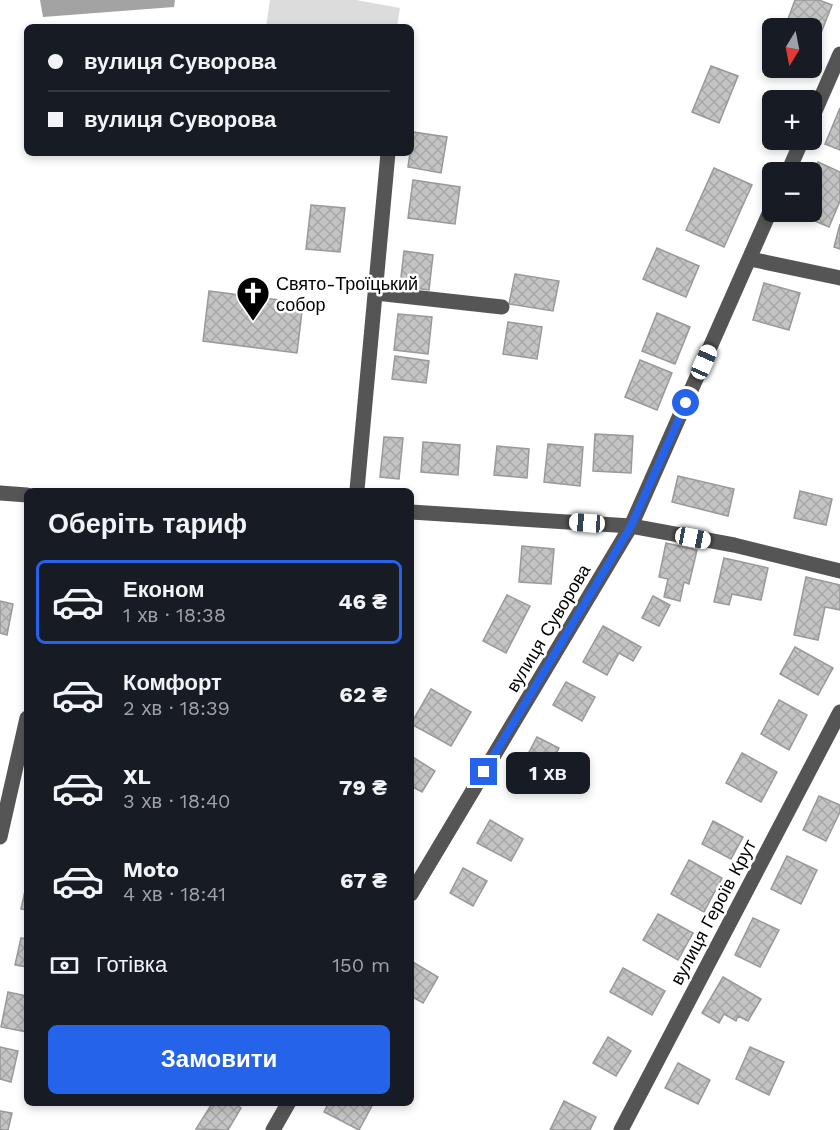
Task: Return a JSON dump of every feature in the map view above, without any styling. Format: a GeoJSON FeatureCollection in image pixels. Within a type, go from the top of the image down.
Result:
{"type":"FeatureCollection","features":[{"type":"Feature","properties":{"kind":"street"},"geometry":{"type":"LineString","coordinates":[[822,98],[836,71],[840,54]]}},
{"type":"Feature","properties":{"kind":"street"},"geometry":{"type":"LineString","coordinates":[[357,488],[388,156]]}},
{"type":"Feature","properties":{"kind":"street","name":"вулиця Суворова"},"geometry":{"type":"LineString","coordinates":[[414,889],[631,526],[766,222]]}},
{"type":"Feature","properties":{"kind":"street"},"geometry":{"type":"LineString","coordinates":[[750,259],[840,278]]}},
{"type":"Feature","properties":{"kind":"street"},"geometry":{"type":"LineString","coordinates":[[376,293],[502,307]]}},
{"type":"Feature","properties":{"kind":"street"},"geometry":{"type":"LineString","coordinates":[[0,494],[24,495]]}},
{"type":"Feature","properties":{"kind":"street"},"geometry":{"type":"LineString","coordinates":[[414,512],[631,526],[734,545],[840,571]]}},
{"type":"Feature","properties":{"kind":"street","name":"вулиця Героїв Крут"},"geometry":{"type":"LineString","coordinates":[[621,1130],[840,712]]}},
{"type":"Feature","properties":{"kind":"street"},"geometry":{"type":"LineString","coordinates":[[0,837],[24,731]]}},
{"type":"Feature","properties":{"kind":"street"},"geometry":{"type":"LineString","coordinates":[[273,1130],[287,1106]]}},
{"type":"Feature","properties":{"kind":"shaded area"},"geometry":{"type":"Polygon","coordinates":[[[40,0],[175,0],[174,7],[43,17],[40,0]]]}},
{"type":"Feature","properties":{"kind":"shaded area"},"geometry":{"type":"Polygon","coordinates":[[[270,0],[356,0],[400,8],[397,24],[266,24],[270,0]]]}},
{"type":"Feature","properties":{"kind":"building"},"geometry":{"type":"Polygon","coordinates":[[[795,0],[819,0],[832,5],[822,30],[822,18],[788,18],[795,0]]]}},
{"type":"Feature","properties":{"kind":"building"},"geometry":{"type":"Polygon","coordinates":[[[711,66],[738,76],[719,123],[692,112],[711,66]]]}},
{"type":"Feature","properties":{"kind":"building"},"geometry":{"type":"Polygon","coordinates":[[[840,108],[840,150],[825,144],[840,108]]]}},
{"type":"Feature","properties":{"kind":"building"},"geometry":{"type":"Polygon","coordinates":[[[414,132],[447,137],[441,173],[408,167],[410,156],[414,156],[414,132]]]}},
{"type":"Feature","properties":{"kind":"building"},"geometry":{"type":"Polygon","coordinates":[[[822,164],[840,172],[840,201],[829,227],[817,222],[822,222],[822,164]]]}},
{"type":"Feature","properties":{"kind":"building"},"geometry":{"type":"Polygon","coordinates":[[[714,168],[752,185],[724,247],[686,230],[714,168]]]}},
{"type":"Feature","properties":{"kind":"building"},"geometry":{"type":"Polygon","coordinates":[[[413,180],[460,187],[455,224],[408,218],[413,180]]]}},
{"type":"Feature","properties":{"kind":"building"},"geometry":{"type":"Polygon","coordinates":[[[311,205],[345,208],[340,252],[306,249],[311,205]]]}},
{"type":"Feature","properties":{"kind":"building"},"geometry":{"type":"Polygon","coordinates":[[[840,224],[840,249],[834,247],[840,224]]]}},
{"type":"Feature","properties":{"kind":"building"},"geometry":{"type":"Polygon","coordinates":[[[657,248],[699,266],[686,297],[643,279],[657,248]]]}},
{"type":"Feature","properties":{"kind":"building"},"geometry":{"type":"Polygon","coordinates":[[[404,251],[433,255],[429,290],[400,286],[404,251]]]}},
{"type":"Feature","properties":{"kind":"building"},"geometry":{"type":"Polygon","coordinates":[[[515,274],[559,281],[553,311],[509,304],[515,274]]]}},
{"type":"Feature","properties":{"kind":"building"},"geometry":{"type":"Polygon","coordinates":[[[764,283],[800,293],[789,330],[753,320],[764,283]]]}},
{"type":"Feature","properties":{"kind":"building","name":"Свято-Троїцький собор"},"geometry":{"type":"Polygon","coordinates":[[[209,291],[303,303],[297,353],[203,341],[209,291]]]}},
{"type":"Feature","properties":{"kind":"building"},"geometry":{"type":"Polygon","coordinates":[[[657,313],[690,327],[675,364],[642,351],[657,313]]]}},
{"type":"Feature","properties":{"kind":"building"},"geometry":{"type":"Polygon","coordinates":[[[398,314],[432,317],[428,354],[394,350],[398,314]]]}},
{"type":"Feature","properties":{"kind":"building"},"geometry":{"type":"Polygon","coordinates":[[[508,322],[542,327],[537,359],[503,354],[508,322]]]}},
{"type":"Feature","properties":{"kind":"building"},"geometry":{"type":"Polygon","coordinates":[[[395,356],[429,361],[426,383],[392,379],[395,356]]]}},
{"type":"Feature","properties":{"kind":"building"},"geometry":{"type":"Polygon","coordinates":[[[640,360],[672,373],[657,410],[625,397],[640,360]]]}},
{"type":"Feature","properties":{"kind":"building"},"geometry":{"type":"Polygon","coordinates":[[[595,434],[633,436],[631,473],[593,471],[595,434]]]}},
{"type":"Feature","properties":{"kind":"building"},"geometry":{"type":"Polygon","coordinates":[[[384,437],[403,438],[399,479],[380,477],[384,437]]]}},
{"type":"Feature","properties":{"kind":"building"},"geometry":{"type":"Polygon","coordinates":[[[423,442],[460,445],[458,475],[421,472],[423,442]]]}},
{"type":"Feature","properties":{"kind":"building"},"geometry":{"type":"Polygon","coordinates":[[[548,444],[583,447],[580,486],[544,482],[548,444]]]}},
{"type":"Feature","properties":{"kind":"building"},"geometry":{"type":"Polygon","coordinates":[[[497,446],[529,449],[527,478],[494,475],[497,446]]]}},
{"type":"Feature","properties":{"kind":"building"},"geometry":{"type":"Polygon","coordinates":[[[678,476],[734,489],[728,516],[672,502],[678,476]]]}},
{"type":"Feature","properties":{"kind":"building"},"geometry":{"type":"Polygon","coordinates":[[[800,491],[832,499],[826,525],[794,518],[800,491]]]}},
{"type":"Feature","properties":{"kind":"building"},"geometry":{"type":"Polygon","coordinates":[[[666,543],[697,550],[689,584],[684,582],[680,601],[664,597],[668,579],[659,577],[666,543]]]}},
{"type":"Feature","properties":{"kind":"building"},"geometry":{"type":"Polygon","coordinates":[[[522,546],[554,549],[551,584],[519,582],[522,546]]]}},
{"type":"Feature","properties":{"kind":"building"},"geometry":{"type":"Polygon","coordinates":[[[724,558],[768,568],[761,600],[732,594],[729,605],[714,602],[724,558]]]}},
{"type":"Feature","properties":{"kind":"building"},"geometry":{"type":"Polygon","coordinates":[[[806,577],[840,585],[840,610],[825,607],[818,640],[794,635],[806,577]]]}},
{"type":"Feature","properties":{"kind":"building"},"geometry":{"type":"Polygon","coordinates":[[[507,595],[530,606],[506,653],[483,641],[507,595]]]}},
{"type":"Feature","properties":{"kind":"building"},"geometry":{"type":"Polygon","coordinates":[[[653,596],[670,605],[659,626],[642,618],[653,596]]]}},
{"type":"Feature","properties":{"kind":"building"},"geometry":{"type":"Polygon","coordinates":[[[0,601],[13,604],[7,635],[0,633],[0,601]]]}},
{"type":"Feature","properties":{"kind":"building"},"geometry":{"type":"Polygon","coordinates":[[[603,626],[641,647],[633,661],[619,653],[607,675],[583,662],[603,626]]]}},
{"type":"Feature","properties":{"kind":"building"},"geometry":{"type":"Polygon","coordinates":[[[795,647],[833,668],[818,695],[780,674],[795,647]]]}},
{"type":"Feature","properties":{"kind":"building"},"geometry":{"type":"Polygon","coordinates":[[[566,682],[595,697],[582,721],[553,705],[566,682]]]}},
{"type":"Feature","properties":{"kind":"building"},"geometry":{"type":"Polygon","coordinates":[[[431,689],[471,712],[451,746],[414,726],[414,719],[431,689]]]}},
{"type":"Feature","properties":{"kind":"building"},"geometry":{"type":"Polygon","coordinates":[[[779,700],[807,715],[789,750],[761,734],[779,700]]]}},
{"type":"Feature","properties":{"kind":"building"},"geometry":{"type":"Polygon","coordinates":[[[537,737],[559,748],[542,781],[520,769],[537,737]]]}},
{"type":"Feature","properties":{"kind":"building"},"geometry":{"type":"Polygon","coordinates":[[[742,753],[777,772],[761,802],[726,783],[742,753]]]}},
{"type":"Feature","properties":{"kind":"building"},"geometry":{"type":"Polygon","coordinates":[[[414,758],[435,771],[422,792],[414,788],[414,758]]]}},
{"type":"Feature","properties":{"kind":"building"},"geometry":{"type":"Polygon","coordinates":[[[819,796],[840,805],[840,812],[826,841],[803,830],[819,796]]]}},
{"type":"Feature","properties":{"kind":"building"},"geometry":{"type":"Polygon","coordinates":[[[490,820],[523,839],[511,861],[477,843],[490,820]]]}},
{"type":"Feature","properties":{"kind":"building"},"geometry":{"type":"Polygon","coordinates":[[[713,821],[743,837],[731,859],[702,844],[713,821]]]}},
{"type":"Feature","properties":{"kind":"building"},"geometry":{"type":"Polygon","coordinates":[[[787,856],[817,870],[801,904],[771,889],[787,856]]]}},
{"type":"Feature","properties":{"kind":"building"},"geometry":{"type":"Polygon","coordinates":[[[689,860],[722,878],[704,912],[671,894],[689,860]]]}},
{"type":"Feature","properties":{"kind":"building"},"geometry":{"type":"Polygon","coordinates":[[[463,868],[487,881],[473,906],[450,893],[463,868]]]}},
{"type":"Feature","properties":{"kind":"building"},"geometry":{"type":"Polygon","coordinates":[[[658,914],[693,933],[678,960],[643,940],[658,914]]]}},
{"type":"Feature","properties":{"kind":"building"},"geometry":{"type":"Polygon","coordinates":[[[753,918],[779,930],[760,967],[735,955],[753,918]]]}},
{"type":"Feature","properties":{"kind":"building"},"geometry":{"type":"Polygon","coordinates":[[[21,938],[24,938],[24,966],[15,965],[21,938]]]}},
{"type":"Feature","properties":{"kind":"building"},"geometry":{"type":"Polygon","coordinates":[[[414,963],[438,977],[423,1003],[414,998],[414,963]]]}},
{"type":"Feature","properties":{"kind":"building"},"geometry":{"type":"Polygon","coordinates":[[[623,968],[665,991],[652,1015],[610,992],[623,968]]]}},
{"type":"Feature","properties":{"kind":"building"},"geometry":{"type":"Polygon","coordinates":[[[723,977],[761,999],[748,1021],[738,1016],[736,1021],[724,1014],[719,1023],[702,1013],[723,977]]]}},
{"type":"Feature","properties":{"kind":"building"},"geometry":{"type":"Polygon","coordinates":[[[8,992],[24,995],[24,1031],[1,1027],[8,992]]]}},
{"type":"Feature","properties":{"kind":"building"},"geometry":{"type":"Polygon","coordinates":[[[608,1037],[631,1051],[616,1076],[593,1063],[608,1037]]]}},
{"type":"Feature","properties":{"kind":"building"},"geometry":{"type":"Polygon","coordinates":[[[0,1047],[18,1051],[11,1082],[0,1079],[0,1047]]]}},
{"type":"Feature","properties":{"kind":"building"},"geometry":{"type":"Polygon","coordinates":[[[750,1047],[784,1062],[769,1095],[736,1079],[750,1047]]]}},
{"type":"Feature","properties":{"kind":"building"},"geometry":{"type":"Polygon","coordinates":[[[678,1063],[710,1080],[698,1104],[665,1088],[678,1063]]]}},
{"type":"Feature","properties":{"kind":"building"},"geometry":{"type":"Polygon","coordinates":[[[564,1101],[596,1117],[590,1130],[550,1130],[564,1101]]]}},
{"type":"Feature","properties":{"kind":"building"},"geometry":{"type":"Polygon","coordinates":[[[210,1106],[241,1108],[228,1130],[196,1129],[210,1106]]]}},
{"type":"Feature","properties":{"kind":"building"},"geometry":{"type":"Polygon","coordinates":[[[327,1106],[372,1106],[359,1130],[324,1112],[327,1106]]]}},
{"type":"Feature","properties":{"kind":"building"},"geometry":{"type":"Polygon","coordinates":[[[0,1111],[12,1113],[8,1130],[0,1130],[0,1111]]]}},
{"type":"Feature","properties":{"kind":"place","name":"Свято-Троїцький собор"},"geometry":{"type":"Point","coordinates":[253,322]}},
{"type":"Feature","properties":{"kind":"route"},"geometry":{"type":"LineString","coordinates":[[484,772],[631,526],[686,403]]}}]}
